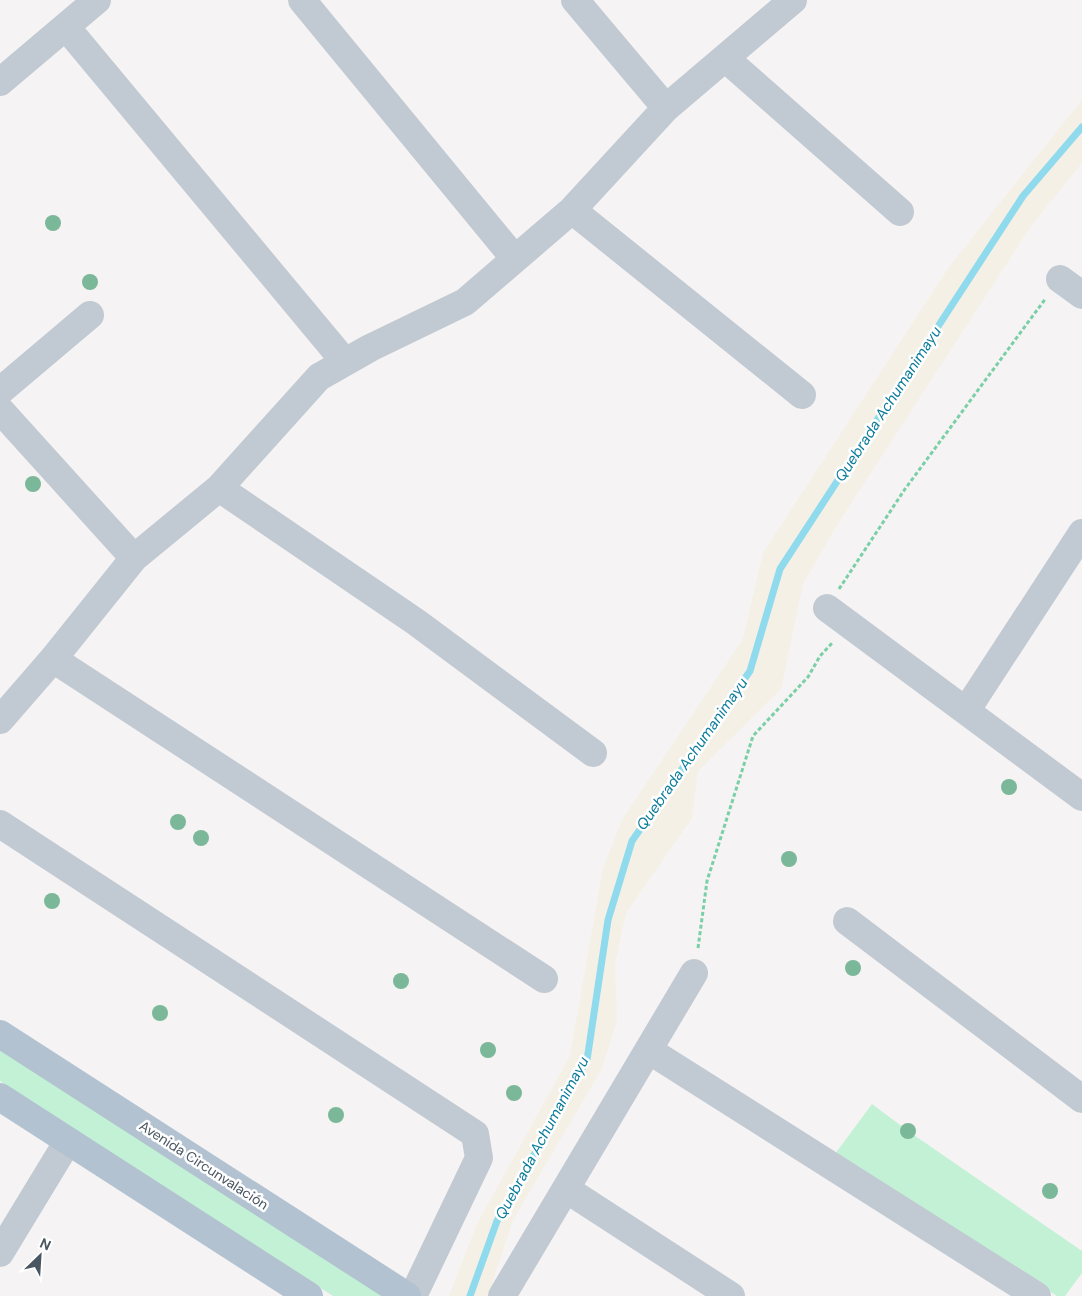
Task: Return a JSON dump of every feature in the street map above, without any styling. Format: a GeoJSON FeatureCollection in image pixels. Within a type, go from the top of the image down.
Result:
{"type":"FeatureCollection","features":[{"type":"Feature","properties":{"kind":"main road","name":"Avenida Circunvalación"},"geometry":{"type":"LineString","coordinates":[[0,1034],[407,1296]]}},
{"type":"Feature","properties":{"kind":"main road"},"geometry":{"type":"LineString","coordinates":[[0,1097],[309,1296]]}},
{"type":"Feature","properties":{"kind":"street"},"geometry":{"type":"LineString","coordinates":[[0,82],[97,0]]}},
{"type":"Feature","properties":{"kind":"street"},"geometry":{"type":"LineString","coordinates":[[302,0],[515,259]]}},
{"type":"Feature","properties":{"kind":"street"},"geometry":{"type":"LineString","coordinates":[[575,0],[666,108]]}},
{"type":"Feature","properties":{"kind":"street"},"geometry":{"type":"LineString","coordinates":[[0,720],[53,659],[134,558],[219,488],[319,377],[370,348],[465,302],[572,210],[666,108],[794,0]]}},
{"type":"Feature","properties":{"kind":"street"},"geometry":{"type":"LineString","coordinates":[[66,27],[345,362]]}},
{"type":"Feature","properties":{"kind":"street"},"geometry":{"type":"LineString","coordinates":[[725,58],[900,212]]}},
{"type":"Feature","properties":{"kind":"street"},"geometry":{"type":"LineString","coordinates":[[572,210],[802,395]]}},
{"type":"Feature","properties":{"kind":"street"},"geometry":{"type":"LineString","coordinates":[[1060,279],[1082,295]]}},
{"type":"Feature","properties":{"kind":"street"},"geometry":{"type":"LineString","coordinates":[[0,391],[90,315]]}},
{"type":"Feature","properties":{"kind":"street"},"geometry":{"type":"LineString","coordinates":[[0,410],[134,558]]}},
{"type":"Feature","properties":{"kind":"street"},"geometry":{"type":"LineString","coordinates":[[219,488],[416,622],[593,753]]}},
{"type":"Feature","properties":{"kind":"street"},"geometry":{"type":"LineString","coordinates":[[966,711],[1082,533]]}},
{"type":"Feature","properties":{"kind":"street"},"geometry":{"type":"LineString","coordinates":[[827,608],[1082,797]]}},
{"type":"Feature","properties":{"kind":"street"},"geometry":{"type":"LineString","coordinates":[[53,659],[544,979]]}},
{"type":"Feature","properties":{"kind":"street"},"geometry":{"type":"LineString","coordinates":[[0,824],[475,1134],[479,1158],[413,1296]]}},
{"type":"Feature","properties":{"kind":"street"},"geometry":{"type":"LineString","coordinates":[[847,921],[1082,1099]]}},
{"type":"Feature","properties":{"kind":"street"},"geometry":{"type":"LineString","coordinates":[[502,1296],[650,1051],[694,974]]}},
{"type":"Feature","properties":{"kind":"street"},"geometry":{"type":"LineString","coordinates":[[650,1051],[1037,1296]]}},
{"type":"Feature","properties":{"kind":"street"},"geometry":{"type":"LineString","coordinates":[[0,1253],[68,1141]]}},
{"type":"Feature","properties":{"kind":"street"},"geometry":{"type":"LineString","coordinates":[[566,1189],[731,1296]]}},
{"type":"Feature","properties":{"kind":"path"},"geometry":{"type":"LineString","coordinates":[[827,608],[905,489],[1060,279]]}},
{"type":"Feature","properties":{"kind":"path"},"geometry":{"type":"LineString","coordinates":[[694,974],[707,881],[753,736],[808,677],[820,656],[849,624]]}},
{"type":"Feature","properties":{"kind":"green space"},"geometry":{"type":"Polygon","coordinates":[[[0,1048],[377,1289],[381,1296],[333,1296],[0,1081],[0,1048]]]}},
{"type":"Feature","properties":{"kind":"green space"},"geometry":{"type":"Polygon","coordinates":[[[872,1104],[1082,1251],[1082,1273],[1065,1296],[1057,1296],[835,1154],[872,1104]]]}},
{"type":"Feature","properties":{"kind":"sand"},"geometry":{"type":"Polygon","coordinates":[[[1082,100],[1082,163],[1031,226],[837,525],[803,584],[781,689],[698,771],[692,818],[626,913],[615,964],[617,1021],[601,1070],[513,1220],[488,1296],[449,1296],[477,1224],[570,1056],[603,868],[622,820],[743,639],[763,553],[949,267],[1082,100]]]}},
{"type":"Feature","properties":{"kind":"waterway","name":"Quebrada Achumanimayu"},"geometry":{"type":"LineString","coordinates":[[470,1296],[497,1221],[587,1060],[608,920],[632,841],[750,671],[780,569],[1023,196],[1082,127]]}}]}
